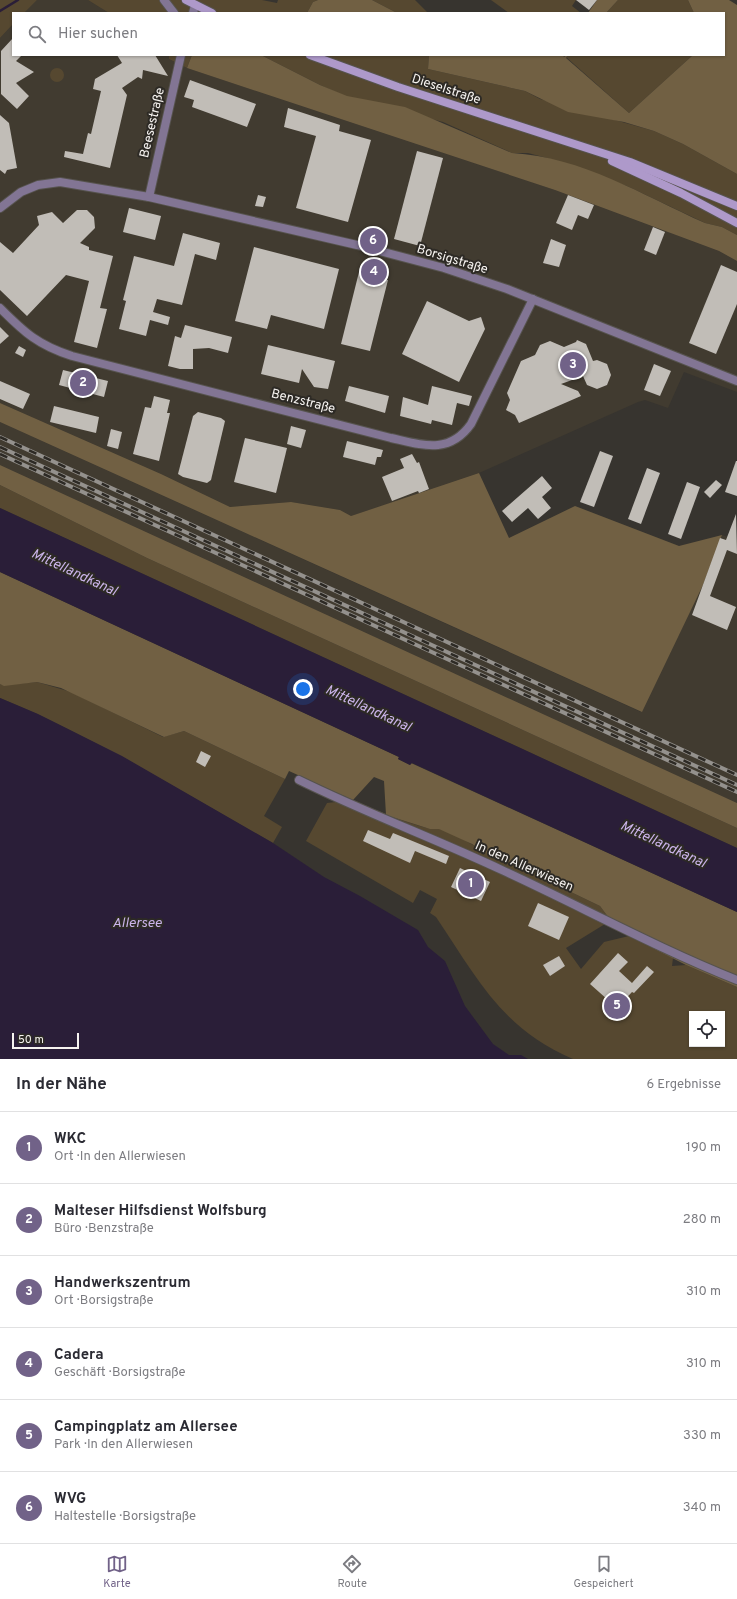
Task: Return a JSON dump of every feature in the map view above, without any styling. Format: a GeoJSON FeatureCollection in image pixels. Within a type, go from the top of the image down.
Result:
{"type":"FeatureCollection","features":[{"type":"Feature","properties":{"kind":"main road"},"geometry":{"type":"LineString","coordinates":[[186,0],[194,9],[208,12]]}},
{"type":"Feature","properties":{"kind":"main road","name":"Dieselstraße"},"geometry":{"type":"LineString","coordinates":[[313,56],[398,87],[630,162],[737,206]]}},
{"type":"Feature","properties":{"kind":"main road","name":"Dieselstraße"},"geometry":{"type":"LineString","coordinates":[[576,145],[681,193],[737,223]]}},
{"type":"Feature","properties":{"kind":"street"},"geometry":{"type":"LineString","coordinates":[[164,0],[173,12]]}},
{"type":"Feature","properties":{"kind":"street","name":"Beesestraße"},"geometry":{"type":"LineString","coordinates":[[149,197],[181,56]]}},
{"type":"Feature","properties":{"kind":"street"},"geometry":{"type":"LineString","coordinates":[[0,208],[21,192],[38,185],[55,182],[149,197]]}},
{"type":"Feature","properties":{"kind":"street","name":"Borsigstraße"},"geometry":{"type":"LineString","coordinates":[[149,197],[371,249],[444,268],[533,299],[737,381]]}},
{"type":"Feature","properties":{"kind":"street","name":"Benzstraße"},"geometry":{"type":"LineString","coordinates":[[0,308],[27,334],[42,345],[72,356],[404,441],[438,446],[454,441],[463,434],[471,424],[533,299]]}},
{"type":"Feature","properties":{"kind":"street","name":"In den Allerwiesen"},"geometry":{"type":"LineString","coordinates":[[298,780],[579,905],[681,957],[737,980]]}},
{"type":"Feature","properties":{"kind":"shaded area"},"geometry":{"type":"Polygon","coordinates":[[[0,0],[37,0],[25,12],[12,12],[12,25],[0,38],[0,0]]]}},
{"type":"Feature","properties":{"kind":"shaded area"},"geometry":{"type":"Polygon","coordinates":[[[37,0],[88,0],[107,12],[25,12],[37,0]]]}},
{"type":"Feature","properties":{"kind":"shaded area"},"geometry":{"type":"Polygon","coordinates":[[[88,0],[262,0],[277,3],[278,0],[318,0],[313,2],[308,12],[107,12],[88,0]]]}},
{"type":"Feature","properties":{"kind":"shaded area"},"geometry":{"type":"Polygon","coordinates":[[[318,0],[372,0],[395,12],[308,12],[313,2],[318,0]]]}},
{"type":"Feature","properties":{"kind":"shaded area"},"geometry":{"type":"Polygon","coordinates":[[[372,0],[415,0],[427,12],[395,12],[372,0]]]}},
{"type":"Feature","properties":{"kind":"shaded area"},"geometry":{"type":"Polygon","coordinates":[[[491,0],[576,0],[572,6],[580,12],[508,12],[491,0]]]}},
{"type":"Feature","properties":{"kind":"shaded area"},"geometry":{"type":"Polygon","coordinates":[[[597,0],[618,0],[607,12],[589,12],[597,0]]]}},
{"type":"Feature","properties":{"kind":"shaded area"},"geometry":{"type":"Polygon","coordinates":[[[618,0],[688,0],[694,12],[607,12],[618,0]]]}},
{"type":"Feature","properties":{"kind":"shaded area"},"geometry":{"type":"Polygon","coordinates":[[[688,0],[729,0],[737,5],[737,174],[683,144],[654,131],[624,122],[568,112],[525,91],[428,69],[429,56],[567,56],[566,58],[629,113],[692,56],[725,56],[725,12],[694,12],[688,0]]]}},
{"type":"Feature","properties":{"kind":"shaded area"},"geometry":{"type":"Polygon","coordinates":[[[12,25],[12,56],[169,56],[169,59],[187,68],[555,190],[719,251],[737,261],[737,392],[684,372],[668,408],[645,400],[638,402],[479,473],[351,516],[340,510],[291,502],[230,507],[161,474],[0,403],[0,38],[12,25]]]}},
{"type":"Feature","properties":{"kind":"shaded area"},"geometry":{"type":"Polygon","coordinates":[[[169,56],[192,56],[187,68],[169,59],[169,56]]]}},
{"type":"Feature","properties":{"kind":"shaded area"},"geometry":{"type":"Polygon","coordinates":[[[192,56],[263,56],[320,85],[347,96],[405,107],[512,153],[538,156],[587,170],[611,179],[705,223],[722,227],[737,235],[737,261],[719,251],[555,190],[187,68],[192,56]]]}},
{"type":"Feature","properties":{"kind":"shaded area"},"geometry":{"type":"Polygon","coordinates":[[[263,56],[429,56],[428,69],[525,91],[540,99],[654,131],[683,144],[737,174],[737,235],[722,227],[705,223],[627,186],[547,158],[528,153],[512,153],[443,122],[347,97],[263,56]]]}},
{"type":"Feature","properties":{"kind":"shaded area"},"geometry":{"type":"Polygon","coordinates":[[[567,56],[692,56],[629,113],[566,57],[567,56]]]}},
{"type":"Feature","properties":{"kind":"shaded area"},"geometry":{"type":"Polygon","coordinates":[[[54,68],[60,68],[64,72],[64,78],[60,82],[54,82],[50,78],[50,72],[54,68]]]}},
{"type":"Feature","properties":{"kind":"shaded area"},"geometry":{"type":"Polygon","coordinates":[[[0,403],[161,474],[230,507],[291,502],[340,510],[351,516],[479,473],[509,538],[575,506],[679,546],[722,535],[703,585],[642,712],[0,422],[0,403]]]}},
{"type":"Feature","properties":{"kind":"shaded area"},"geometry":{"type":"Polygon","coordinates":[[[0,422],[641,712],[703,585],[722,535],[737,540],[737,803],[0,465],[0,422]]]}},
{"type":"Feature","properties":{"kind":"shaded area"},"geometry":{"type":"Polygon","coordinates":[[[0,465],[737,803],[737,828],[147,558],[0,485],[0,465]]]}},
{"type":"Feature","properties":{"kind":"shaded area"},"geometry":{"type":"Polygon","coordinates":[[[0,485],[147,558],[737,828],[737,848],[0,508],[0,485]]]}},
{"type":"Feature","properties":{"kind":"shaded area"},"geometry":{"type":"Polygon","coordinates":[[[0,572],[399,757],[398,759],[410,765],[411,763],[737,912],[737,987],[686,965],[617,929],[600,906],[500,858],[487,854],[472,844],[439,829],[430,829],[386,815],[384,781],[374,777],[353,800],[289,771],[285,779],[184,731],[164,737],[61,688],[37,682],[4,686],[0,684],[0,572]]]}},
{"type":"Feature","properties":{"kind":"shaded area"},"geometry":{"type":"Polygon","coordinates":[[[37,682],[71,692],[163,737],[184,731],[285,779],[264,816],[282,827],[273,843],[138,766],[70,730],[0,698],[0,684],[4,685],[37,682]]]}},
{"type":"Feature","properties":{"kind":"shaded area"},"geometry":{"type":"Polygon","coordinates":[[[353,800],[408,822],[427,828],[448,832],[492,855],[600,906],[617,929],[605,924],[566,948],[581,969],[604,942],[629,936],[673,958],[672,966],[686,965],[737,987],[737,1059],[573,1059],[548,1047],[527,1033],[493,1000],[436,917],[430,913],[437,899],[420,890],[413,903],[306,841],[327,803],[353,800]]]}},
{"type":"Feature","properties":{"kind":"water","name":"Mittellandkanal"},"geometry":{"type":"Polygon","coordinates":[[[0,508],[737,848],[737,912],[412,763],[410,765],[398,759],[399,757],[0,572],[0,508]]]}},
{"type":"Feature","properties":{"kind":"water","name":"Allersee"},"geometry":{"type":"Polygon","coordinates":[[[0,698],[38,714],[122,756],[273,843],[324,877],[418,930],[428,947],[445,961],[465,1006],[493,1044],[509,1055],[521,1055],[528,1059],[0,1059],[0,698]]]}},
{"type":"Feature","properties":{"kind":"building"},"geometry":{"type":"Polygon","coordinates":[[[576,0],[597,0],[589,10],[576,0]]]}},
{"type":"Feature","properties":{"kind":"building"},"geometry":{"type":"Polygon","coordinates":[[[12,39],[12,56],[21,56],[16,61],[34,72],[16,83],[29,96],[17,109],[1,94],[1,51],[12,39]]]}},
{"type":"Feature","properties":{"kind":"building"},"geometry":{"type":"Polygon","coordinates":[[[118,56],[156,56],[168,76],[143,70],[142,79],[138,77],[122,88],[127,95],[110,168],[64,157],[65,151],[83,154],[88,133],[91,134],[101,91],[93,89],[95,79],[122,63],[118,56]]]}},
{"type":"Feature","properties":{"kind":"building"},"geometry":{"type":"Polygon","coordinates":[[[190,80],[256,104],[247,127],[192,107],[194,100],[184,97],[190,80]]]}},
{"type":"Feature","properties":{"kind":"building"},"geometry":{"type":"Polygon","coordinates":[[[288,108],[340,125],[339,131],[371,140],[348,222],[296,208],[316,136],[284,127],[288,108]]]}},
{"type":"Feature","properties":{"kind":"building"},"geometry":{"type":"Polygon","coordinates":[[[0,115],[9,123],[17,168],[7,170],[5,174],[0,170],[0,115]]]}},
{"type":"Feature","properties":{"kind":"building"},"geometry":{"type":"Polygon","coordinates":[[[417,151],[443,158],[420,246],[394,239],[417,151]]]}},
{"type":"Feature","properties":{"kind":"building"},"geometry":{"type":"Polygon","coordinates":[[[258,195],[266,197],[263,207],[255,206],[258,195]]]}},
{"type":"Feature","properties":{"kind":"building"},"geometry":{"type":"Polygon","coordinates":[[[568,195],[594,205],[588,219],[578,215],[572,230],[556,223],[568,195]]]}},
{"type":"Feature","properties":{"kind":"building"},"geometry":{"type":"Polygon","coordinates":[[[129,208],[161,216],[155,240],[123,232],[129,208]]]}},
{"type":"Feature","properties":{"kind":"building"},"geometry":{"type":"Polygon","coordinates":[[[77,210],[87,210],[94,217],[95,228],[80,243],[89,247],[89,250],[113,256],[100,308],[107,309],[97,348],[74,342],[89,281],[66,275],[27,316],[0,290],[0,242],[13,253],[39,225],[37,216],[52,212],[63,223],[77,210]]]}},
{"type":"Feature","properties":{"kind":"building"},"geometry":{"type":"Polygon","coordinates":[[[653,227],[665,232],[656,255],[644,250],[653,227]]]}},
{"type":"Feature","properties":{"kind":"building"},"geometry":{"type":"Polygon","coordinates":[[[183,233],[220,243],[216,260],[195,254],[182,305],[157,299],[153,312],[170,317],[168,325],[150,320],[146,336],[119,329],[126,301],[123,300],[134,256],[174,266],[183,233]]]}},
{"type":"Feature","properties":{"kind":"building"},"geometry":{"type":"Polygon","coordinates":[[[551,239],[566,245],[559,267],[543,263],[551,239]]]}},
{"type":"Feature","properties":{"kind":"building"},"geometry":{"type":"Polygon","coordinates":[[[254,247],[339,269],[324,329],[271,315],[267,329],[235,321],[254,247]]]}},
{"type":"Feature","properties":{"kind":"building"},"geometry":{"type":"Polygon","coordinates":[[[377,265],[380,269],[379,277],[388,280],[370,351],[341,344],[359,272],[369,275],[370,267],[377,265]]]}},
{"type":"Feature","properties":{"kind":"building"},"geometry":{"type":"Polygon","coordinates":[[[721,265],[737,272],[737,304],[716,354],[689,343],[721,265]]]}},
{"type":"Feature","properties":{"kind":"building"},"geometry":{"type":"Polygon","coordinates":[[[427,301],[469,321],[481,317],[485,329],[459,382],[402,354],[427,301]]]}},
{"type":"Feature","properties":{"kind":"building"},"geometry":{"type":"Polygon","coordinates":[[[185,325],[232,337],[228,353],[209,348],[193,349],[193,369],[180,369],[168,366],[175,336],[181,338],[185,325]]]}},
{"type":"Feature","properties":{"kind":"building"},"geometry":{"type":"Polygon","coordinates":[[[0,327],[9,336],[0,344],[0,327]]]}},
{"type":"Feature","properties":{"kind":"building"},"geometry":{"type":"Polygon","coordinates":[[[577,340],[586,344],[593,361],[597,360],[607,364],[611,375],[607,385],[597,389],[587,385],[583,376],[561,384],[578,391],[581,396],[519,423],[515,415],[506,410],[510,400],[507,393],[521,361],[535,355],[540,345],[550,341],[564,347],[576,342],[577,340]]]}},
{"type":"Feature","properties":{"kind":"building"},"geometry":{"type":"Polygon","coordinates":[[[268,345],[335,361],[328,389],[314,387],[302,369],[299,383],[261,374],[268,345]]]}},
{"type":"Feature","properties":{"kind":"building"},"geometry":{"type":"Polygon","coordinates":[[[19,346],[26,350],[23,357],[15,353],[19,346]]]}},
{"type":"Feature","properties":{"kind":"building"},"geometry":{"type":"Polygon","coordinates":[[[654,364],[671,371],[660,396],[644,390],[654,364]]]}},
{"type":"Feature","properties":{"kind":"building"},"geometry":{"type":"Polygon","coordinates":[[[63,370],[108,381],[104,397],[59,385],[63,370]]]}},
{"type":"Feature","properties":{"kind":"building"},"geometry":{"type":"Polygon","coordinates":[[[0,381],[30,394],[23,409],[0,399],[0,381]]]}},
{"type":"Feature","properties":{"kind":"building"},"geometry":{"type":"Polygon","coordinates":[[[349,386],[389,396],[385,413],[345,401],[349,386]]]}},
{"type":"Feature","properties":{"kind":"building"},"geometry":{"type":"Polygon","coordinates":[[[432,386],[472,396],[469,406],[457,403],[452,425],[432,420],[431,424],[400,416],[403,397],[428,405],[432,386]]]}},
{"type":"Feature","properties":{"kind":"building"},"geometry":{"type":"Polygon","coordinates":[[[154,396],[170,400],[167,413],[170,413],[159,461],[133,454],[145,407],[151,408],[154,396]]]}},
{"type":"Feature","properties":{"kind":"building"},"geometry":{"type":"Polygon","coordinates":[[[54,406],[99,417],[96,433],[50,422],[54,406]]]}},
{"type":"Feature","properties":{"kind":"building"},"geometry":{"type":"Polygon","coordinates":[[[198,412],[221,418],[225,421],[211,480],[207,483],[183,477],[178,474],[193,416],[198,412]]]}},
{"type":"Feature","properties":{"kind":"building"},"geometry":{"type":"Polygon","coordinates":[[[291,426],[306,430],[301,448],[287,444],[291,426]]]}},
{"type":"Feature","properties":{"kind":"building"},"geometry":{"type":"Polygon","coordinates":[[[111,429],[122,432],[118,449],[107,446],[111,429]]]}},
{"type":"Feature","properties":{"kind":"building"},"geometry":{"type":"Polygon","coordinates":[[[245,438],[287,448],[276,493],[234,482],[245,438]]]}},
{"type":"Feature","properties":{"kind":"building"},"geometry":{"type":"Polygon","coordinates":[[[347,441],[383,450],[381,457],[377,457],[375,465],[343,457],[347,441]]]}},
{"type":"Feature","properties":{"kind":"building"},"geometry":{"type":"Polygon","coordinates":[[[600,451],[613,456],[594,507],[580,502],[600,451]]]}},
{"type":"Feature","properties":{"kind":"building"},"geometry":{"type":"Polygon","coordinates":[[[412,454],[417,463],[419,462],[429,489],[419,493],[418,491],[392,501],[382,477],[404,468],[400,459],[412,454]]]}},
{"type":"Feature","properties":{"kind":"building"},"geometry":{"type":"Polygon","coordinates":[[[737,461],[737,496],[725,492],[737,461]]]}},
{"type":"Feature","properties":{"kind":"building"},"geometry":{"type":"Polygon","coordinates":[[[647,468],[660,473],[641,524],[628,519],[647,468]]]}},
{"type":"Feature","properties":{"kind":"building"},"geometry":{"type":"Polygon","coordinates":[[[542,476],[552,488],[542,497],[551,508],[538,519],[528,508],[512,522],[502,511],[542,476]]]}},
{"type":"Feature","properties":{"kind":"building"},"geometry":{"type":"Polygon","coordinates":[[[716,480],[722,485],[710,498],[704,492],[716,480]]]}},
{"type":"Feature","properties":{"kind":"building"},"geometry":{"type":"Polygon","coordinates":[[[687,482],[700,487],[681,539],[668,534],[687,482]]]}},
{"type":"Feature","properties":{"kind":"building"},"geometry":{"type":"Polygon","coordinates":[[[736,514],[737,554],[727,550],[710,596],[736,607],[727,630],[692,615],[720,538],[726,540],[736,514]]]}},
{"type":"Feature","properties":{"kind":"building"},"geometry":{"type":"Polygon","coordinates":[[[201,751],[211,756],[205,767],[196,762],[201,751]]]}},
{"type":"Feature","properties":{"kind":"building"},"geometry":{"type":"Polygon","coordinates":[[[368,830],[390,839],[393,833],[449,856],[446,864],[415,851],[410,863],[363,841],[368,830]]]}},
{"type":"Feature","properties":{"kind":"building"},"geometry":{"type":"Polygon","coordinates":[[[460,868],[490,882],[481,901],[451,887],[460,868]]]}},
{"type":"Feature","properties":{"kind":"building"},"geometry":{"type":"Polygon","coordinates":[[[538,903],[569,917],[559,940],[528,926],[538,903]]]}},
{"type":"Feature","properties":{"kind":"building"},"geometry":{"type":"Polygon","coordinates":[[[618,953],[628,962],[619,971],[632,983],[647,966],[654,972],[617,1008],[590,984],[618,953]]]}},
{"type":"Feature","properties":{"kind":"building"},"geometry":{"type":"Polygon","coordinates":[[[559,956],[565,966],[550,976],[543,965],[559,956]]]}},
{"type":"Feature","properties":{"kind":"waterway"},"geometry":{"type":"LineString","coordinates":[[0,11],[18,0]]}},
{"type":"Feature","properties":{"kind":"railway"},"geometry":{"type":"LineString","coordinates":[[0,437],[737,775]]}},
{"type":"Feature","properties":{"kind":"railway"},"geometry":{"type":"LineString","coordinates":[[0,447],[737,785]]}},
{"type":"Feature","properties":{"kind":"railway"},"geometry":{"type":"LineString","coordinates":[[0,454],[737,792]]}},
{"type":"Feature","properties":{"kind":"place","name":"WVG"},"geometry":{"type":"Point","coordinates":[373,241]}},
{"type":"Feature","properties":{"kind":"place","name":"Cadera"},"geometry":{"type":"Point","coordinates":[374,272]}},
{"type":"Feature","properties":{"kind":"place","name":"Handwerkszentrum"},"geometry":{"type":"Point","coordinates":[573,365]}},
{"type":"Feature","properties":{"kind":"place","name":"Malteser Hilfsdienst Wolfsburg"},"geometry":{"type":"Point","coordinates":[83,383]}},
{"type":"Feature","properties":{"kind":"place","name":"WKC"},"geometry":{"type":"Point","coordinates":[471,884]}},
{"type":"Feature","properties":{"kind":"place","name":"Campingplatz am Allersee"},"geometry":{"type":"Point","coordinates":[617,1006]}}]}
